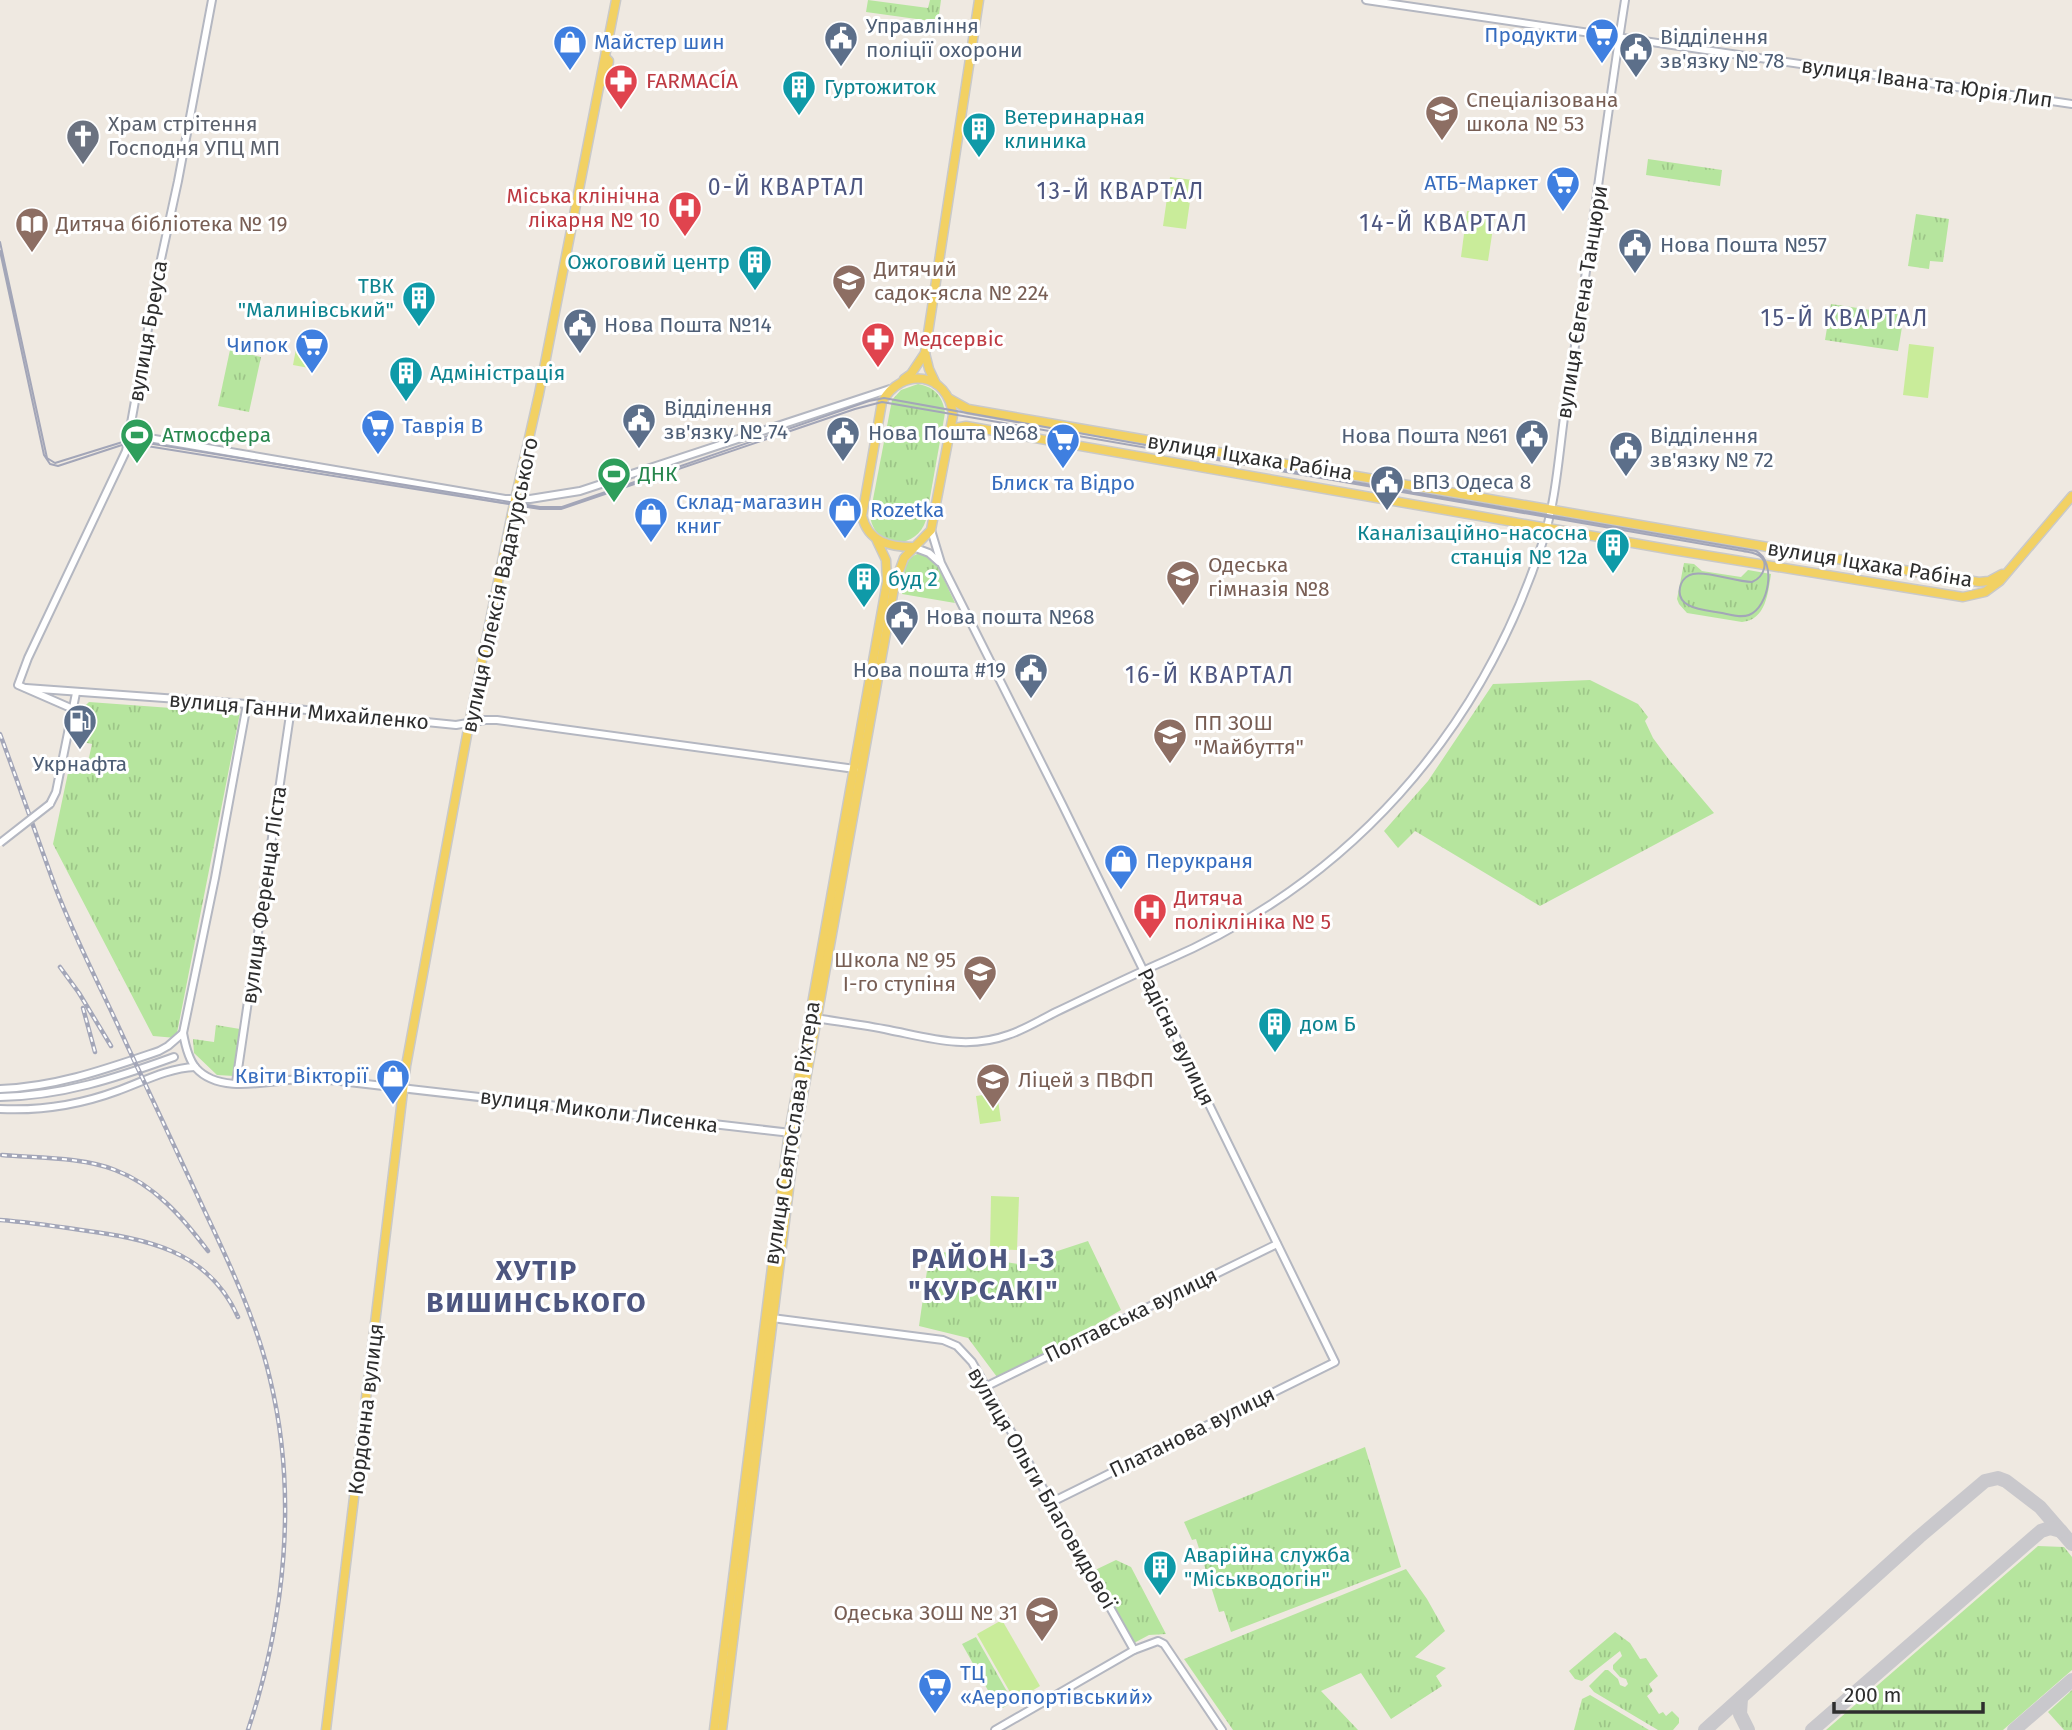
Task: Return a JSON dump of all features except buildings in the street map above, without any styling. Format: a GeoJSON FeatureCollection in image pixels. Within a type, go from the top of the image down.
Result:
{"type":"FeatureCollection","features":[{"type":"Feature","properties":{"kind":"main road","name":"вулиця Олексія Вадатурського"},"geometry":{"type":"LineString","coordinates":[[403,1087],[469,724],[517,499],[616,0]]}},
{"type":"Feature","properties":{"kind":"main road"},"geometry":{"type":"LineString","coordinates":[[931,530],[953,411],[950,399],[936,384],[925,353],[979,0]]}},
{"type":"Feature","properties":{"kind":"main road"},"geometry":{"type":"LineString","coordinates":[[890,389],[911,374],[925,353]]}},
{"type":"Feature","properties":{"kind":"main road"},"geometry":{"type":"LineString","coordinates":[[899,382],[918,378],[936,384]]}},
{"type":"Feature","properties":{"kind":"main road","name":"вулиця Святослава Ріхтера"},"geometry":{"type":"LineString","coordinates":[[715,1730],[793,1134],[887,582],[886,559],[877,541],[864,526],[862,516],[878,419],[882,402],[890,389]]}},
{"type":"Feature","properties":{"kind":"main road","name":"вулиця Іцхака Рабіна"},"geometry":{"type":"LineString","coordinates":[[950,399],[968,409],[1974,581],[1994,579],[2011,569]]}},
{"type":"Feature","properties":{"kind":"main road","name":"вулиця Іцхака Рабіна"},"geometry":{"type":"LineString","coordinates":[[950,429],[966,426],[1769,566],[1969,596],[1994,586],[2011,569]]}},
{"type":"Feature","properties":{"kind":"main road"},"geometry":{"type":"LineString","coordinates":[[2011,569],[2072,496]]}},
{"type":"Feature","properties":{"kind":"main road","name":"вулиця Святослава Ріхтера"},"geometry":{"type":"LineString","coordinates":[[857,769],[899,569],[913,547],[931,530]]}},
{"type":"Feature","properties":{"kind":"main road"},"geometry":{"type":"LineString","coordinates":[[877,541],[898,547],[913,547]]}},
{"type":"Feature","properties":{"kind":"main road"},"geometry":{"type":"LineString","coordinates":[[1969,596],[1980,588],[1974,581]]}},
{"type":"Feature","properties":{"kind":"main road","name":"Кордонна вулиця"},"geometry":{"type":"LineString","coordinates":[[326,1730],[403,1087]]}},
{"type":"Feature","properties":{"kind":"main road","name":"вулиця Святослава Ріхтера"},"geometry":{"type":"LineString","coordinates":[[722,1730],[793,1134]]}},
{"type":"Feature","properties":{"kind":"street","name":"вулиця Бреуса"},"geometry":{"type":"LineString","coordinates":[[18,685],[28,657],[123,461],[212,0]]}},
{"type":"Feature","properties":{"kind":"street","name":"вулиця Івана та Юрія Лип"},"geometry":{"type":"LineString","coordinates":[[1366,0],[2072,104]]}},
{"type":"Feature","properties":{"kind":"street","name":"вулиця Євгена Танцюри"},"geometry":{"type":"LineString","coordinates":[[813,1018],[891,1030],[941,1042],[968,1042],[1007,1036],[1143,970],[1201,946],[1264,909],[1306,881],[1347,848],[1409,785],[1472,700],[1520,602],[1547,527],[1601,178],[1625,0]]}},
{"type":"Feature","properties":{"kind":"street"},"geometry":{"type":"LineString","coordinates":[[129,437],[137,436],[459,492],[517,499],[580,491],[890,389]]}},
{"type":"Feature","properties":{"kind":"street","name":"Радісна вулиця"},"geometry":{"type":"LineString","coordinates":[[931,530],[941,563],[1335,1362]]}},
{"type":"Feature","properties":{"kind":"street"},"geometry":{"type":"LineString","coordinates":[[913,547],[929,553],[941,563]]}},
{"type":"Feature","properties":{"kind":"street","name":"вулиця Ганни Михайленко"},"geometry":{"type":"LineString","coordinates":[[18,685],[73,709]]}},
{"type":"Feature","properties":{"kind":"street","name":"вулиця Ганни Михайленко"},"geometry":{"type":"LineString","coordinates":[[26,688],[247,704],[456,725],[497,720],[857,769]]}},
{"type":"Feature","properties":{"kind":"street"},"geometry":{"type":"LineString","coordinates":[[0,843],[50,804],[56,792],[76,692]]}},
{"type":"Feature","properties":{"kind":"street"},"geometry":{"type":"LineString","coordinates":[[0,1109],[69,1105],[113,1093],[174,1070],[195,1067],[183,1033],[247,704]]}},
{"type":"Feature","properties":{"kind":"street","name":"вулиця Ференца Ліста"},"geometry":{"type":"LineString","coordinates":[[236,1083],[291,708]]}},
{"type":"Feature","properties":{"kind":"street"},"geometry":{"type":"LineString","coordinates":[[0,1089],[39,1086],[79,1078],[168,1046],[183,1033]]}},
{"type":"Feature","properties":{"kind":"street"},"geometry":{"type":"LineString","coordinates":[[168,1046],[174,1057],[174,1070]]}},
{"type":"Feature","properties":{"kind":"street"},"geometry":{"type":"LineString","coordinates":[[0,1097],[75,1090],[174,1057]]}},
{"type":"Feature","properties":{"kind":"street","name":"вулиця Миколи Лисенка"},"geometry":{"type":"LineString","coordinates":[[195,1067],[210,1078],[236,1083],[319,1079],[793,1134]]}},
{"type":"Feature","properties":{"kind":"street","name":"Полтавська вулиця"},"geometry":{"type":"LineString","coordinates":[[985,1387],[1277,1244]]}},
{"type":"Feature","properties":{"kind":"street","name":"вулиця Ольги Благовидової"},"geometry":{"type":"LineString","coordinates":[[772,1318],[943,1340],[957,1346],[971,1362],[1134,1650]]}},
{"type":"Feature","properties":{"kind":"street","name":"Платанова вулиця"},"geometry":{"type":"LineString","coordinates":[[1050,1503],[1335,1362]]}},
{"type":"Feature","properties":{"kind":"street"},"geometry":{"type":"LineString","coordinates":[[995,1730],[1134,1650],[1158,1641],[1164,1644],[1222,1730]]}},
{"type":"Feature","properties":{"kind":"green space"},"geometry":{"type":"Polygon","coordinates":[[[868,0],[928,8],[930,0],[941,0],[938,22],[866,12],[868,0]]]}},
{"type":"Feature","properties":{"kind":"green space"},"geometry":{"type":"Polygon","coordinates":[[[1648,159],[1722,170],[1720,186],[1646,175],[1648,159]]]}},
{"type":"Feature","properties":{"kind":"green space"},"geometry":{"type":"Polygon","coordinates":[[[1170,177],[1193,180],[1186,229],[1163,226],[1170,177]]]}},
{"type":"Feature","properties":{"kind":"green space"},"geometry":{"type":"Polygon","coordinates":[[[1467,211],[1495,215],[1488,261],[1461,257],[1467,211]]]}},
{"type":"Feature","properties":{"kind":"green space"},"geometry":{"type":"Polygon","coordinates":[[[1916,214],[1949,219],[1943,262],[1930,261],[1929,269],[1908,266],[1916,214]]]}},
{"type":"Feature","properties":{"kind":"green space"},"geometry":{"type":"Polygon","coordinates":[[[1831,304],[1904,315],[1898,351],[1825,340],[1831,304]]]}},
{"type":"Feature","properties":{"kind":"green space"},"geometry":{"type":"Polygon","coordinates":[[[299,333],[315,337],[309,368],[293,365],[299,333]]]}},
{"type":"Feature","properties":{"kind":"green space"},"geometry":{"type":"Polygon","coordinates":[[[1909,344],[1934,347],[1928,398],[1903,395],[1909,344]]]}},
{"type":"Feature","properties":{"kind":"green space"},"geometry":{"type":"Polygon","coordinates":[[[230,350],[261,357],[249,412],[218,406],[230,350]]]}},
{"type":"Feature","properties":{"kind":"green space"},"geometry":{"type":"Polygon","coordinates":[[[918,384],[937,394],[945,413],[926,520],[921,530],[913,537],[895,542],[886,540],[879,534],[870,515],[892,400],[901,390],[918,384]]]}},
{"type":"Feature","properties":{"kind":"green space"},"geometry":{"type":"Polygon","coordinates":[[[925,553],[935,560],[955,603],[902,594],[908,561],[917,554],[925,553]]]}},
{"type":"Feature","properties":{"kind":"green space"},"geometry":{"type":"Polygon","coordinates":[[[1684,563],[1694,564],[1702,571],[1741,577],[1748,570],[1771,574],[1767,597],[1761,611],[1750,620],[1742,622],[1687,613],[1677,599],[1684,563]]]}},
{"type":"Feature","properties":{"kind":"green space"},"geometry":{"type":"Polygon","coordinates":[[[1590,680],[1638,704],[1648,717],[1645,721],[1653,738],[1714,813],[1540,906],[1415,831],[1398,848],[1384,831],[1428,781],[1493,684],[1590,680]]]}},
{"type":"Feature","properties":{"kind":"green space"},"geometry":{"type":"Polygon","coordinates":[[[89,702],[240,713],[176,1038],[153,1036],[53,844],[69,768],[86,771],[92,744],[74,740],[81,710],[89,702]]]}},
{"type":"Feature","properties":{"kind":"green space"},"geometry":{"type":"Polygon","coordinates":[[[216,1025],[240,1029],[234,1076],[217,1075],[194,1053],[193,1039],[214,1042],[216,1025]]]}},
{"type":"Feature","properties":{"kind":"green space"},"geometry":{"type":"Polygon","coordinates":[[[997,1093],[1001,1121],[980,1124],[976,1096],[997,1093]]]}},
{"type":"Feature","properties":{"kind":"green space"},"geometry":{"type":"Polygon","coordinates":[[[991,1196],[1019,1197],[1017,1250],[990,1249],[991,1196]]]}},
{"type":"Feature","properties":{"kind":"green space"},"geometry":{"type":"Polygon","coordinates":[[[1088,1241],[1121,1310],[1000,1381],[968,1338],[919,1326],[930,1250],[1018,1264],[1088,1241]]]}},
{"type":"Feature","properties":{"kind":"green space"},"geometry":{"type":"Polygon","coordinates":[[[1365,1447],[1401,1567],[1231,1632],[1224,1611],[1219,1612],[1196,1539],[1192,1540],[1184,1522],[1365,1447]]]}},
{"type":"Feature","properties":{"kind":"green space"},"geometry":{"type":"Polygon","coordinates":[[[2038,1546],[2064,1547],[2072,1557],[2072,1670],[2003,1730],[1826,1730],[2038,1546]]]}},
{"type":"Feature","properties":{"kind":"green space"},"geometry":{"type":"Polygon","coordinates":[[[1116,1560],[1131,1567],[1166,1634],[1149,1635],[1134,1643],[1093,1571],[1116,1560]]]}},
{"type":"Feature","properties":{"kind":"green space"},"geometry":{"type":"Polygon","coordinates":[[[1406,1569],[1445,1631],[1415,1657],[1446,1668],[1436,1676],[1442,1686],[1391,1719],[1361,1673],[1321,1691],[1358,1730],[1233,1730],[1184,1659],[1406,1569]]]}},
{"type":"Feature","properties":{"kind":"green space"},"geometry":{"type":"Polygon","coordinates":[[[1002,1620],[1040,1686],[1015,1701],[977,1634],[1002,1620]]]}},
{"type":"Feature","properties":{"kind":"green space"},"geometry":{"type":"Polygon","coordinates":[[[1615,1632],[1630,1643],[1640,1659],[1646,1658],[1658,1676],[1649,1684],[1653,1691],[1647,1696],[1659,1714],[1663,1712],[1666,1716],[1672,1711],[1679,1718],[1679,1723],[1673,1730],[1658,1730],[1594,1692],[1589,1686],[1605,1670],[1618,1679],[1620,1685],[1625,1687],[1628,1684],[1626,1679],[1613,1669],[1613,1665],[1622,1656],[1620,1651],[1582,1681],[1575,1679],[1569,1671],[1615,1632]]]}},
{"type":"Feature","properties":{"kind":"green space"},"geometry":{"type":"Polygon","coordinates":[[[976,1637],[1013,1702],[999,1710],[962,1644],[976,1637]]]}},
{"type":"Feature","properties":{"kind":"green space"},"geometry":{"type":"Polygon","coordinates":[[[2072,1690],[2072,1730],[2064,1730],[2048,1712],[2072,1690]]]}},
{"type":"Feature","properties":{"kind":"green space"},"geometry":{"type":"Polygon","coordinates":[[[1590,1695],[1649,1730],[1574,1730],[1582,1699],[1590,1695]]]}},
{"type":"Feature","properties":{"kind":"taxiway"},"geometry":{"type":"LineString","coordinates":[[1705,1730],[1985,1481],[1998,1478],[2006,1481],[2040,1507],[2072,1544]]}},
{"type":"Feature","properties":{"kind":"taxiway"},"geometry":{"type":"LineString","coordinates":[[1812,1730],[2041,1531],[2050,1528],[2061,1531]]}},
{"type":"Feature","properties":{"kind":"taxiway"},"geometry":{"type":"LineString","coordinates":[[2014,1730],[2072,1680]]}},
{"type":"Feature","properties":{"kind":"taxiway"},"geometry":{"type":"LineString","coordinates":[[1741,1698],[1740,1714],[1748,1730]]}},
{"type":"Feature","properties":{"kind":"tram line"},"geometry":{"type":"LineString","coordinates":[[0,242],[47,458],[55,463],[129,440],[540,507],[562,507],[884,398],[1756,551],[1763,557],[1767,565],[1768,584],[1761,603],[1749,615],[1736,616],[1700,609],[1686,604],[1682,599],[1681,584],[1686,578],[1699,573],[1752,582],[1760,576],[1764,568],[1761,557],[1743,551],[882,402],[561,509],[540,509],[128,443],[58,466],[50,464],[44,455],[0,251]]}},
{"type":"Feature","properties":{"kind":"railway"},"geometry":{"type":"LineString","coordinates":[[0,734],[56,889],[234,1276],[258,1337],[270,1379],[284,1467],[283,1556],[271,1644],[248,1730]]}},
{"type":"Feature","properties":{"kind":"railway"},"geometry":{"type":"LineString","coordinates":[[60,967],[111,1046]]}},
{"type":"Feature","properties":{"kind":"railway"},"geometry":{"type":"LineString","coordinates":[[83,1008],[95,1052]]}},
{"type":"Feature","properties":{"kind":"railway"},"geometry":{"type":"LineString","coordinates":[[2,1155],[89,1163],[129,1176],[167,1204],[208,1251]]}},
{"type":"Feature","properties":{"kind":"railway"},"geometry":{"type":"LineString","coordinates":[[0,1220],[129,1238],[173,1252],[193,1262],[210,1276],[225,1294],[238,1317]]}},
{"type":"Feature","properties":{"kind":"place","name":"Продукти"},"geometry":{"type":"Point","coordinates":[1602,65]}},
{"type":"Feature","properties":{"kind":"place","name":"Управління поліції охорони"},"geometry":{"type":"Point","coordinates":[841,68]}},
{"type":"Feature","properties":{"kind":"place","name":"Майстер шин"},"geometry":{"type":"Point","coordinates":[570,72]}},
{"type":"Feature","properties":{"kind":"place","name":"Відділення зв'язку № 78"},"geometry":{"type":"Point","coordinates":[1636,79]}},
{"type":"Feature","properties":{"kind":"place","name":"FARMACÍA"},"geometry":{"type":"Point","coordinates":[621,111]}},
{"type":"Feature","properties":{"kind":"place","name":"Гуртожиток"},"geometry":{"type":"Point","coordinates":[799,117]}},
{"type":"Feature","properties":{"kind":"place","name":"Спеціалізована школа № 53"},"geometry":{"type":"Point","coordinates":[1442,142]}},
{"type":"Feature","properties":{"kind":"place","name":"Ветеринарная клиника"},"geometry":{"type":"Point","coordinates":[979,159]}},
{"type":"Feature","properties":{"kind":"place","name":"Храм стрітення Господня УПЦ МП"},"geometry":{"type":"Point","coordinates":[83,166]}},
{"type":"Feature","properties":{"kind":"place","name":"АТБ-Маркет"},"geometry":{"type":"Point","coordinates":[1563,213]}},
{"type":"Feature","properties":{"kind":"place","name":"Міська клінічна лікарня № 10"},"geometry":{"type":"Point","coordinates":[685,238]}},
{"type":"Feature","properties":{"kind":"place","name":"Дитяча бібліотека № 19"},"geometry":{"type":"Point","coordinates":[32,254]}},
{"type":"Feature","properties":{"kind":"place","name":"Нова Пошта №57"},"geometry":{"type":"Point","coordinates":[1635,275]}},
{"type":"Feature","properties":{"kind":"place","name":"Ожоговий центр"},"geometry":{"type":"Point","coordinates":[755,292]}},
{"type":"Feature","properties":{"kind":"place","name":"Дитячий садок-ясла № 224"},"geometry":{"type":"Point","coordinates":[849,311]}},
{"type":"Feature","properties":{"kind":"place","name":"ТВК \"Малинівський\""},"geometry":{"type":"Point","coordinates":[419,328]}},
{"type":"Feature","properties":{"kind":"place","name":"Нова Пошта №14"},"geometry":{"type":"Point","coordinates":[580,355]}},
{"type":"Feature","properties":{"kind":"place","name":"Медсервіс"},"geometry":{"type":"Point","coordinates":[878,369]}},
{"type":"Feature","properties":{"kind":"place","name":"Чипок"},"geometry":{"type":"Point","coordinates":[312,375]}},
{"type":"Feature","properties":{"kind":"place","name":"Адміністрація"},"geometry":{"type":"Point","coordinates":[406,403]}},
{"type":"Feature","properties":{"kind":"place","name":"Відділення зв'язку № 74"},"geometry":{"type":"Point","coordinates":[639,450]}},
{"type":"Feature","properties":{"kind":"place","name":"Таврія В"},"geometry":{"type":"Point","coordinates":[378,456]}},
{"type":"Feature","properties":{"kind":"place","name":"Нова Пошта №68"},"geometry":{"type":"Point","coordinates":[843,463]}},
{"type":"Feature","properties":{"kind":"place","name":"Атмосфера"},"geometry":{"type":"Point","coordinates":[137,465]}},
{"type":"Feature","properties":{"kind":"place","name":"Нова Пошта №61"},"geometry":{"type":"Point","coordinates":[1532,466]}},
{"type":"Feature","properties":{"kind":"place","name":"Блиск та Відро"},"geometry":{"type":"Point","coordinates":[1063,470]}},
{"type":"Feature","properties":{"kind":"place","name":"Відділення зв'язку № 72"},"geometry":{"type":"Point","coordinates":[1626,478]}},
{"type":"Feature","properties":{"kind":"place","name":"ДНК"},"geometry":{"type":"Point","coordinates":[614,504]}},
{"type":"Feature","properties":{"kind":"place","name":"ВПЗ Одеса 8"},"geometry":{"type":"Point","coordinates":[1387,512]}},
{"type":"Feature","properties":{"kind":"place","name":"Rozetka"},"geometry":{"type":"Point","coordinates":[845,540]}},
{"type":"Feature","properties":{"kind":"place","name":"Склад-магазин книг"},"geometry":{"type":"Point","coordinates":[651,544]}},
{"type":"Feature","properties":{"kind":"place","name":"Каналізаційно-насосна станція № 12а"},"geometry":{"type":"Point","coordinates":[1613,575]}},
{"type":"Feature","properties":{"kind":"place","name":"Одеська гімназія №8"},"geometry":{"type":"Point","coordinates":[1183,607]}},
{"type":"Feature","properties":{"kind":"place","name":"буд 2"},"geometry":{"type":"Point","coordinates":[864,609]}},
{"type":"Feature","properties":{"kind":"place","name":"Нова пошта №68"},"geometry":{"type":"Point","coordinates":[902,647]}},
{"type":"Feature","properties":{"kind":"place","name":"Нова пошта #19"},"geometry":{"type":"Point","coordinates":[1031,700]}},
{"type":"Feature","properties":{"kind":"place","name":"Укрнафта"},"geometry":{"type":"Point","coordinates":[80,751]}},
{"type":"Feature","properties":{"kind":"place","name":"ПП ЗОШ \"Майбуття\""},"geometry":{"type":"Point","coordinates":[1170,765]}},
{"type":"Feature","properties":{"kind":"place","name":"Перукраня"},"geometry":{"type":"Point","coordinates":[1121,891]}},
{"type":"Feature","properties":{"kind":"place","name":"Дитяча поліклініка № 5"},"geometry":{"type":"Point","coordinates":[1150,940]}},
{"type":"Feature","properties":{"kind":"place","name":"Школа № 95 І-го ступіня"},"geometry":{"type":"Point","coordinates":[980,1002]}},
{"type":"Feature","properties":{"kind":"place","name":"дом Б"},"geometry":{"type":"Point","coordinates":[1275,1054]}},
{"type":"Feature","properties":{"kind":"place","name":"Квіти Вікторії"},"geometry":{"type":"Point","coordinates":[393,1106]}},
{"type":"Feature","properties":{"kind":"place","name":"Ліцей з ПВФП"},"geometry":{"type":"Point","coordinates":[993,1110]}},
{"type":"Feature","properties":{"kind":"place","name":"Аварійна служба \"Міськводогін\""},"geometry":{"type":"Point","coordinates":[1160,1597]}},
{"type":"Feature","properties":{"kind":"place","name":"Одеська ЗОШ № 31"},"geometry":{"type":"Point","coordinates":[1042,1643]}},
{"type":"Feature","properties":{"kind":"place","name":"ТЦ «Аеропортівський»"},"geometry":{"type":"Point","coordinates":[935,1715]}},
{"type":"Feature","properties":{"kind":"district","name":"0-Й КВАРТАЛ"},"geometry":{"type":"Point","coordinates":[787,187]}},
{"type":"Feature","properties":{"kind":"district","name":"13-Й КВАРТАЛ"},"geometry":{"type":"Point","coordinates":[1121,191]}},
{"type":"Feature","properties":{"kind":"district","name":"14-Й КВАРТАЛ"},"geometry":{"type":"Point","coordinates":[1444,223]}},
{"type":"Feature","properties":{"kind":"district","name":"15-Й КВАРТАЛ"},"geometry":{"type":"Point","coordinates":[1845,318]}},
{"type":"Feature","properties":{"kind":"district","name":"16-Й КВАРТАЛ"},"geometry":{"type":"Point","coordinates":[1210,675]}},
{"type":"Feature","properties":{"kind":"district","name":"РАЙОН І-3 \"КУРСАКІ\""},"geometry":{"type":"Point","coordinates":[984,1274]}},
{"type":"Feature","properties":{"kind":"district","name":"ХУТІР ВИШИНСЬКОГО"},"geometry":{"type":"Point","coordinates":[537,1286]}}]}
